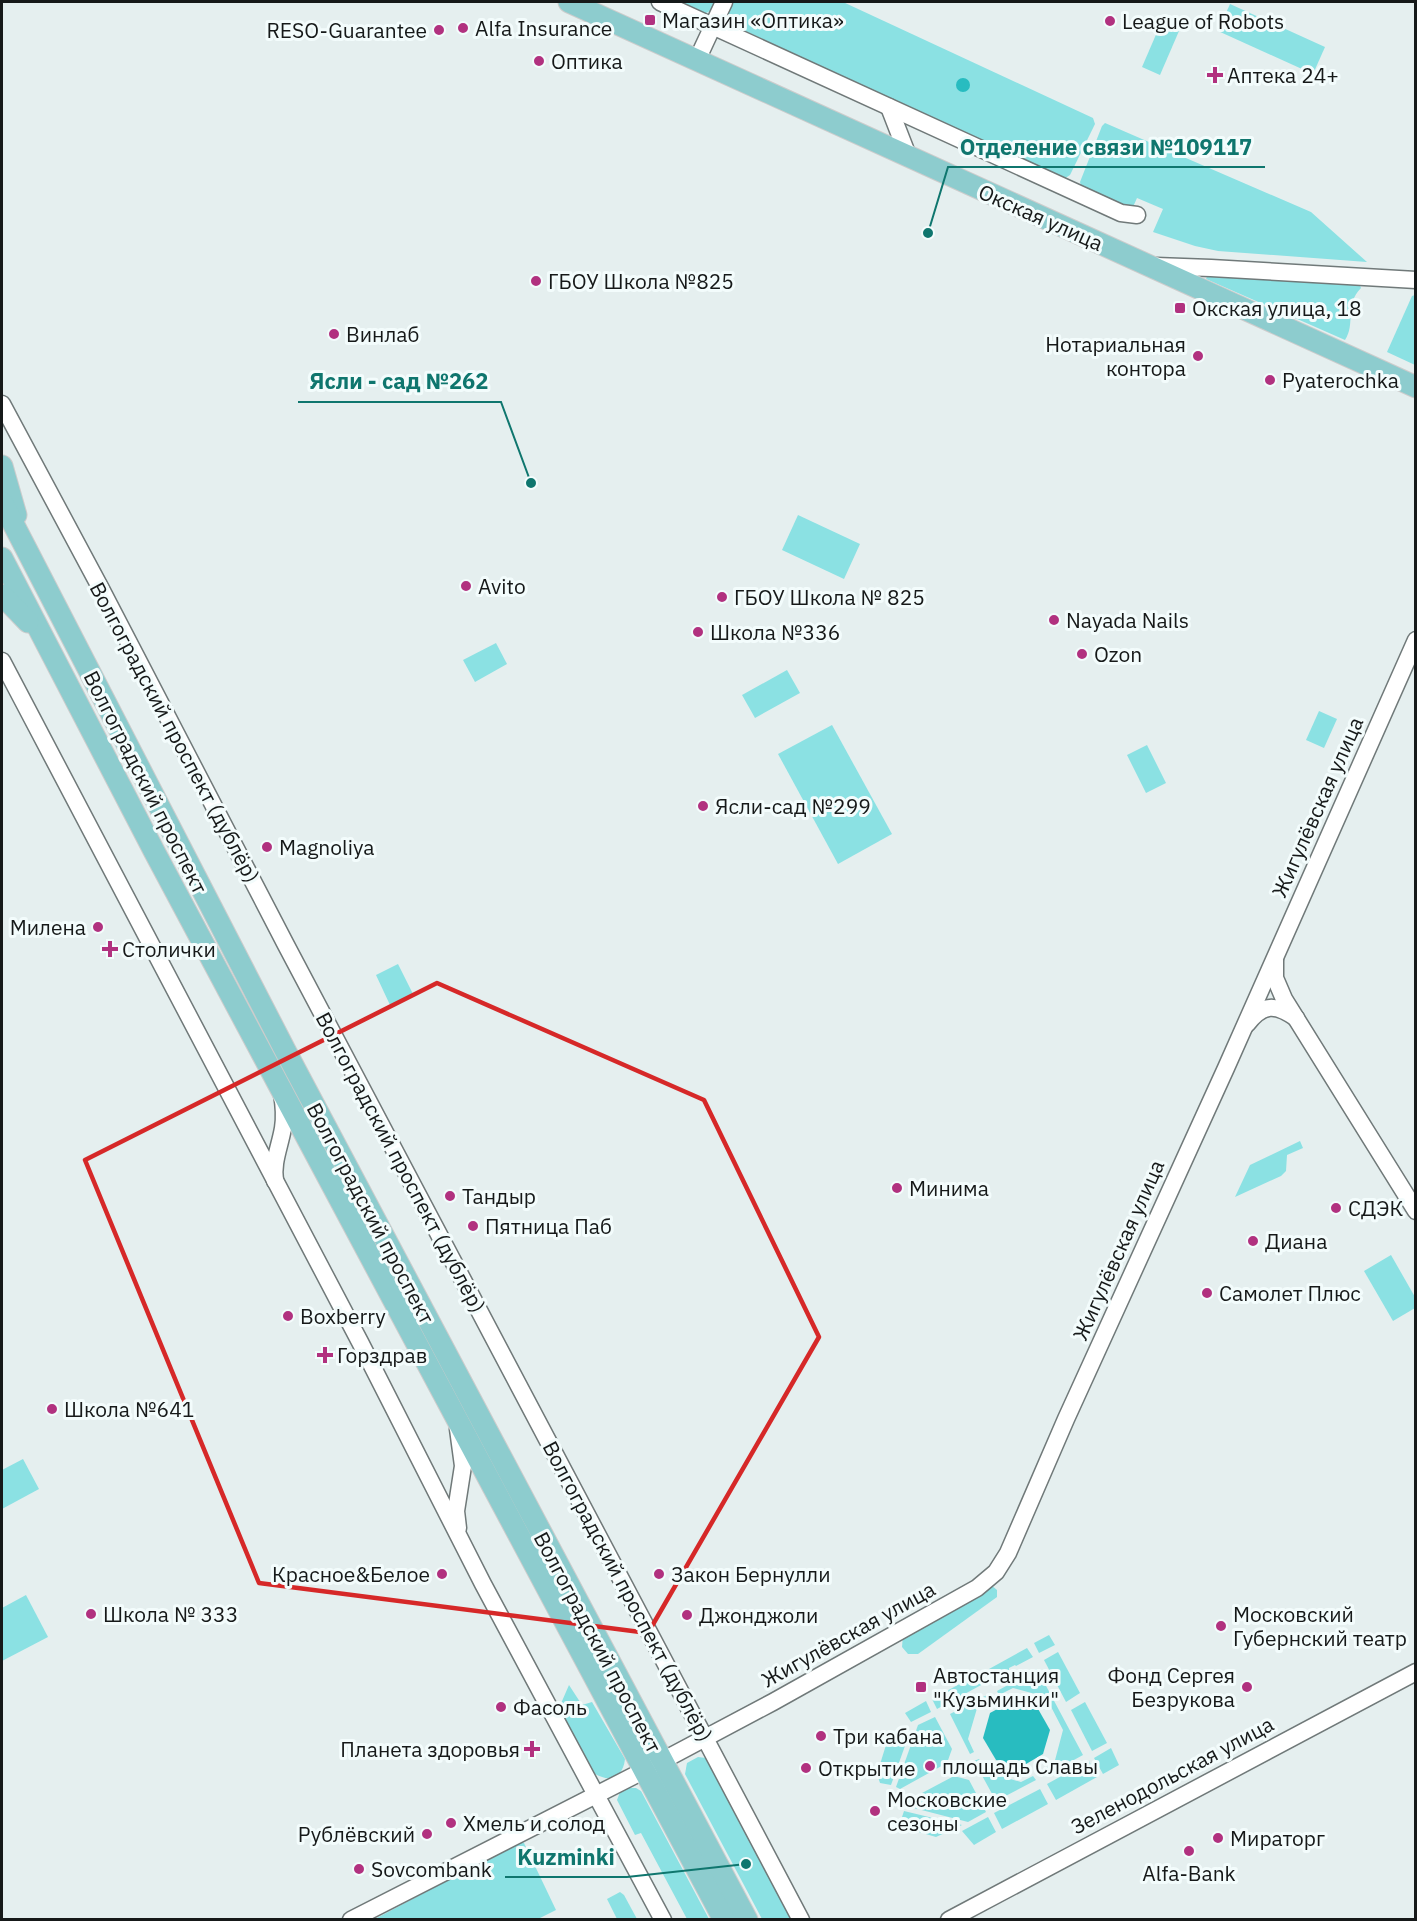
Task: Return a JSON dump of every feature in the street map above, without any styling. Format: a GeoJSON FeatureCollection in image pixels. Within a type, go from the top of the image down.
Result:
{"type":"FeatureCollection","features":[{"type":"Feature","properties":{"kind":"main road","name":"Окская улица"},"geometry":{"type":"LineString","coordinates":[[569,2],[1416,387]]}},
{"type":"Feature","properties":{"kind":"main road"},"geometry":{"type":"LineString","coordinates":[[2,466],[27,553]]}},
{"type":"Feature","properties":{"kind":"main road","name":"Волгоградский проспект"},"geometry":{"type":"LineString","coordinates":[[2,502],[652,1766],[724,1920]]}},
{"type":"Feature","properties":{"kind":"main road","name":"Волгоградский проспект"},"geometry":{"type":"LineString","coordinates":[[2,558],[154,851],[454,1414],[652,1766],[747,1920]]}},
{"type":"Feature","properties":{"kind":"main road"},"geometry":{"type":"LineString","coordinates":[[2,595],[45,640]]}},
{"type":"Feature","properties":{"kind":"street"},"geometry":{"type":"LineString","coordinates":[[660,2],[1121,213],[1137,215]]}},
{"type":"Feature","properties":{"kind":"street"},"geometry":{"type":"LineString","coordinates":[[697,60],[724,2]]}},
{"type":"Feature","properties":{"kind":"street"},"geometry":{"type":"LineString","coordinates":[[890,107],[908,156]]}},
{"type":"Feature","properties":{"kind":"street"},"geometry":{"type":"LineString","coordinates":[[1150,266],[1416,280]]}},
{"type":"Feature","properties":{"kind":"street","name":"Волгоградский проспект (дублёр)"},"geometry":{"type":"LineString","coordinates":[[2,404],[801,1920]]}},
{"type":"Feature","properties":{"kind":"street","name":"Жигулёвская улица"},"geometry":{"type":"LineString","coordinates":[[351,1920],[706,1737],[977,1588],[996,1572],[1008,1553],[1416,640]]}},
{"type":"Feature","properties":{"kind":"street"},"geometry":{"type":"LineString","coordinates":[[2,661],[360,1342],[460,1538],[663,1920]]}},
{"type":"Feature","properties":{"kind":"street"},"geometry":{"type":"LineString","coordinates":[[1275,954],[1275,978],[1284,999],[1416,1211]]}},
{"type":"Feature","properties":{"kind":"street"},"geometry":{"type":"LineString","coordinates":[[1238,1040],[1248,1022],[1264,1009],[1274,1007],[1285,1010],[1298,1020]]}},
{"type":"Feature","properties":{"kind":"street"},"geometry":{"type":"LineString","coordinates":[[275,1184],[274,1166],[285,1111],[281,1087]]}},
{"type":"Feature","properties":{"kind":"street"},"geometry":{"type":"LineString","coordinates":[[454,1414],[461,1443],[463,1466],[456,1511],[460,1538]]}},
{"type":"Feature","properties":{"kind":"street","name":"Зеленодольская улица"},"geometry":{"type":"LineString","coordinates":[[950,1920],[1416,1672]]}},
{"type":"Feature","properties":{"kind":"highlighted area"},"geometry":{"type":"Polygon","coordinates":[[[437,983],[704,1100],[819,1337],[648,1633],[259,1583],[85,1160],[437,983]]]}},
{"type":"Feature","properties":{"kind":"shaded area"},"geometry":{"type":"Polygon","coordinates":[[[673,2],[715,2],[712,10],[702,15],[673,2]]]}},
{"type":"Feature","properties":{"kind":"shaded area"},"geometry":{"type":"Polygon","coordinates":[[[730,2],[843,2],[1093,118],[1095,124],[1070,175],[1064,179],[728,23],[724,19],[730,2]]]}},
{"type":"Feature","properties":{"kind":"shaded area"},"geometry":{"type":"Polygon","coordinates":[[[1230,4],[1325,47],[1313,74],[1218,31],[1230,4]]]}},
{"type":"Feature","properties":{"kind":"shaded area"},"geometry":{"type":"Polygon","coordinates":[[[1161,23],[1179,31],[1160,75],[1142,67],[1161,23]]]}},
{"type":"Feature","properties":{"kind":"shaded area"},"geometry":{"type":"Polygon","coordinates":[[[960,78],[966,78],[970,85],[966,92],[960,92],[956,88],[956,82],[960,78]]]}},
{"type":"Feature","properties":{"kind":"shaded area"},"geometry":{"type":"Polygon","coordinates":[[[1105,123],[1311,212],[1367,262],[1218,251],[1153,232],[1163,209],[1137,198],[1133,207],[1129,209],[1081,186],[1080,182],[1105,123]]]}},
{"type":"Feature","properties":{"kind":"shaded area"},"geometry":{"type":"Polygon","coordinates":[[[1208,274],[1359,283],[1361,288],[1353,301],[1350,328],[1345,340],[1206,279],[1208,274]]]}},
{"type":"Feature","properties":{"kind":"shaded area"},"geometry":{"type":"Polygon","coordinates":[[[1416,295],[1415,365],[1387,352],[1412,296],[1416,295]]]}},
{"type":"Feature","properties":{"kind":"shaded area"},"geometry":{"type":"Polygon","coordinates":[[[798,515],[860,544],[844,579],[782,550],[798,515]]]}},
{"type":"Feature","properties":{"kind":"shaded area"},"geometry":{"type":"Polygon","coordinates":[[[496,643],[507,664],[475,682],[463,660],[496,643]]]}},
{"type":"Feature","properties":{"kind":"shaded area"},"geometry":{"type":"Polygon","coordinates":[[[787,670],[800,693],[755,718],[742,695],[787,670]]]}},
{"type":"Feature","properties":{"kind":"shaded area"},"geometry":{"type":"Polygon","coordinates":[[[1319,711],[1337,719],[1324,748],[1306,740],[1319,711]]]}},
{"type":"Feature","properties":{"kind":"shaded area"},"geometry":{"type":"Polygon","coordinates":[[[832,725],[892,834],[838,864],[778,754],[832,725]]]}},
{"type":"Feature","properties":{"kind":"shaded area"},"geometry":{"type":"Polygon","coordinates":[[[1147,745],[1166,783],[1146,793],[1127,755],[1147,745]]]}},
{"type":"Feature","properties":{"kind":"shaded area"},"geometry":{"type":"Polygon","coordinates":[[[398,964],[413,994],[390,1005],[376,975],[398,964]]]}},
{"type":"Feature","properties":{"kind":"shaded area"},"geometry":{"type":"Polygon","coordinates":[[[1300,1141],[1303,1148],[1287,1155],[1286,1171],[1281,1176],[1235,1197],[1250,1165],[1300,1141]]]}},
{"type":"Feature","properties":{"kind":"shaded area"},"geometry":{"type":"Polygon","coordinates":[[[1391,1255],[1415,1297],[1415,1308],[1393,1321],[1364,1271],[1391,1255]]]}},
{"type":"Feature","properties":{"kind":"shaded area"},"geometry":{"type":"Polygon","coordinates":[[[23,1459],[39,1489],[2,1509],[2,1470],[23,1459]]]}},
{"type":"Feature","properties":{"kind":"shaded area"},"geometry":{"type":"Polygon","coordinates":[[[991,1585],[997,1590],[997,1597],[918,1654],[908,1654],[902,1647],[903,1635],[991,1585]]]}},
{"type":"Feature","properties":{"kind":"shaded area"},"geometry":{"type":"Polygon","coordinates":[[[26,1595],[48,1637],[2,1661],[2,1608],[26,1595]]]}},
{"type":"Feature","properties":{"kind":"shaded area"},"geometry":{"type":"Polygon","coordinates":[[[1049,1635],[1055,1645],[1039,1653],[1034,1643],[1049,1635]]]}},
{"type":"Feature","properties":{"kind":"shaded area"},"geometry":{"type":"Polygon","coordinates":[[[1027,1648],[1033,1657],[994,1678],[989,1669],[1027,1648]]]}},
{"type":"Feature","properties":{"kind":"shaded area"},"geometry":{"type":"Polygon","coordinates":[[[1058,1652],[1080,1693],[1066,1702],[1044,1660],[1058,1652]]]}},
{"type":"Feature","properties":{"kind":"shaded area"},"geometry":{"type":"Polygon","coordinates":[[[1037,1669],[1083,1755],[1043,1777],[1040,1771],[1054,1764],[1063,1730],[1046,1697],[1013,1688],[999,1695],[997,1691],[1037,1669]]]}},
{"type":"Feature","properties":{"kind":"shaded area"},"geometry":{"type":"Polygon","coordinates":[[[978,1674],[983,1684],[937,1709],[932,1699],[978,1674]]]}},
{"type":"Feature","properties":{"kind":"shaded area"},"geometry":{"type":"Polygon","coordinates":[[[569,1685],[582,1705],[592,1702],[625,1759],[622,1770],[615,1777],[606,1778],[595,1774],[559,1708],[569,1685]]]}},
{"type":"Feature","properties":{"kind":"shaded area"},"geometry":{"type":"Polygon","coordinates":[[[989,1694],[990,1698],[978,1705],[968,1739],[974,1752],[970,1754],[950,1714],[989,1694]]]}},
{"type":"Feature","properties":{"kind":"shaded area"},"geometry":{"type":"Polygon","coordinates":[[[926,1701],[931,1712],[911,1722],[905,1713],[926,1701]]]}},
{"type":"Feature","properties":{"kind":"shaded area"},"geometry":{"type":"Polygon","coordinates":[[[1012,1701],[1037,1707],[1050,1730],[1043,1754],[1021,1767],[996,1760],[983,1738],[990,1713],[1012,1701]]]}},
{"type":"Feature","properties":{"kind":"shaded area"},"geometry":{"type":"Polygon","coordinates":[[[1085,1702],[1107,1743],[1092,1751],[1071,1710],[1085,1702]]]}},
{"type":"Feature","properties":{"kind":"shaded area"},"geometry":{"type":"Polygon","coordinates":[[[935,1717],[952,1749],[947,1763],[900,1789],[896,1787],[918,1725],[935,1717]]]}},
{"type":"Feature","properties":{"kind":"shaded area"},"geometry":{"type":"Polygon","coordinates":[[[906,1731],[910,1732],[891,1785],[880,1783],[877,1774],[886,1745],[906,1731]]]}},
{"type":"Feature","properties":{"kind":"shaded area"},"geometry":{"type":"Polygon","coordinates":[[[1111,1748],[1119,1765],[1103,1774],[1094,1758],[1111,1748]]]}},
{"type":"Feature","properties":{"kind":"shaded area"},"geometry":{"type":"Polygon","coordinates":[[[698,1757],[706,1758],[794,1919],[762,1919],[685,1774],[687,1763],[698,1757]]]}},
{"type":"Feature","properties":{"kind":"shaded area"},"geometry":{"type":"Polygon","coordinates":[[[979,1759],[986,1772],[1021,1782],[1033,1776],[1036,1780],[996,1801],[974,1761],[979,1759]]]}},
{"type":"Feature","properties":{"kind":"shaded area"},"geometry":{"type":"Polygon","coordinates":[[[1089,1761],[1097,1777],[1056,1800],[1047,1784],[1089,1761]]]}},
{"type":"Feature","properties":{"kind":"shaded area"},"geometry":{"type":"Polygon","coordinates":[[[954,1776],[969,1780],[986,1812],[968,1822],[906,1806],[907,1801],[954,1776]]]}},
{"type":"Feature","properties":{"kind":"shaded area"},"geometry":{"type":"Polygon","coordinates":[[[625,1788],[636,1788],[641,1791],[709,1919],[687,1919],[641,1833],[635,1835],[617,1800],[620,1792],[625,1788]]]}},
{"type":"Feature","properties":{"kind":"shaded area"},"geometry":{"type":"Polygon","coordinates":[[[1040,1789],[1048,1804],[1002,1829],[994,1813],[1040,1789]]]}},
{"type":"Feature","properties":{"kind":"shaded area"},"geometry":{"type":"Polygon","coordinates":[[[904,1811],[962,1825],[936,1837],[905,1828],[901,1820],[904,1811]]]}},
{"type":"Feature","properties":{"kind":"shaded area"},"geometry":{"type":"Polygon","coordinates":[[[988,1817],[996,1832],[974,1845],[962,1831],[988,1817]]]}},
{"type":"Feature","properties":{"kind":"shaded area"},"geometry":{"type":"Polygon","coordinates":[[[520,1842],[524,1843],[556,1910],[538,1919],[373,1920],[520,1842]]]}},
{"type":"Feature","properties":{"kind":"shaded area"},"geometry":{"type":"Polygon","coordinates":[[[620,1892],[637,1919],[617,1919],[607,1899],[620,1892]]]}},
{"type":"Feature","properties":{"kind":"place","name":"Магазин «Оптика»"},"geometry":{"type":"Point","coordinates":[650,20]}},
{"type":"Feature","properties":{"kind":"place","name":"League of Robots"},"geometry":{"type":"Point","coordinates":[1110,21]}},
{"type":"Feature","properties":{"kind":"place","name":"Alfa Insurance"},"geometry":{"type":"Point","coordinates":[463,28]}},
{"type":"Feature","properties":{"kind":"place","name":"RESO-Guarantee"},"geometry":{"type":"Point","coordinates":[439,30]}},
{"type":"Feature","properties":{"kind":"place","name":"Оптика"},"geometry":{"type":"Point","coordinates":[539,61]}},
{"type":"Feature","properties":{"kind":"place","name":"Аптека 24+"},"geometry":{"type":"Point","coordinates":[1215,75]}},
{"type":"Feature","properties":{"kind":"place","name":"Отделение связи №109117"},"geometry":{"type":"Point","coordinates":[928,233]}},
{"type":"Feature","properties":{"kind":"place","name":"ГБОУ Школа №825"},"geometry":{"type":"Point","coordinates":[536,281]}},
{"type":"Feature","properties":{"kind":"place","name":"Окская улица, 18"},"geometry":{"type":"Point","coordinates":[1180,308]}},
{"type":"Feature","properties":{"kind":"place","name":"Винлаб"},"geometry":{"type":"Point","coordinates":[334,334]}},
{"type":"Feature","properties":{"kind":"place","name":"Нотариальная контора"},"geometry":{"type":"Point","coordinates":[1198,356]}},
{"type":"Feature","properties":{"kind":"place","name":"Pyaterochka"},"geometry":{"type":"Point","coordinates":[1270,380]}},
{"type":"Feature","properties":{"kind":"place","name":"Ясли - сад №262"},"geometry":{"type":"Point","coordinates":[531,483]}},
{"type":"Feature","properties":{"kind":"place","name":"Avito"},"geometry":{"type":"Point","coordinates":[466,586]}},
{"type":"Feature","properties":{"kind":"place","name":"ГБОУ Школа № 825"},"geometry":{"type":"Point","coordinates":[722,597]}},
{"type":"Feature","properties":{"kind":"place","name":"Nayada Nails"},"geometry":{"type":"Point","coordinates":[1054,620]}},
{"type":"Feature","properties":{"kind":"place","name":"Школа №336"},"geometry":{"type":"Point","coordinates":[698,632]}},
{"type":"Feature","properties":{"kind":"place","name":"Ozon"},"geometry":{"type":"Point","coordinates":[1082,654]}},
{"type":"Feature","properties":{"kind":"place","name":"Ясли-сад №299"},"geometry":{"type":"Point","coordinates":[703,806]}},
{"type":"Feature","properties":{"kind":"place","name":"Magnoliya"},"geometry":{"type":"Point","coordinates":[267,847]}},
{"type":"Feature","properties":{"kind":"place","name":"Милена"},"geometry":{"type":"Point","coordinates":[98,927]}},
{"type":"Feature","properties":{"kind":"place","name":"Столички"},"geometry":{"type":"Point","coordinates":[110,949]}},
{"type":"Feature","properties":{"kind":"place","name":"Минима"},"geometry":{"type":"Point","coordinates":[897,1188]}},
{"type":"Feature","properties":{"kind":"place","name":"Тандыр"},"geometry":{"type":"Point","coordinates":[450,1196]}},
{"type":"Feature","properties":{"kind":"place","name":"СДЭК"},"geometry":{"type":"Point","coordinates":[1336,1208]}},
{"type":"Feature","properties":{"kind":"place","name":"Пятница Паб"},"geometry":{"type":"Point","coordinates":[473,1226]}},
{"type":"Feature","properties":{"kind":"place","name":"Диана"},"geometry":{"type":"Point","coordinates":[1253,1241]}},
{"type":"Feature","properties":{"kind":"place","name":"Самолет Плюс"},"geometry":{"type":"Point","coordinates":[1207,1293]}},
{"type":"Feature","properties":{"kind":"place","name":"Boxberry"},"geometry":{"type":"Point","coordinates":[288,1316]}},
{"type":"Feature","properties":{"kind":"place","name":"Горздрав"},"geometry":{"type":"Point","coordinates":[325,1355]}},
{"type":"Feature","properties":{"kind":"place","name":"Школа №641"},"geometry":{"type":"Point","coordinates":[52,1409]}},
{"type":"Feature","properties":{"kind":"place","name":"Красное&Белое"},"geometry":{"type":"Point","coordinates":[442,1574]}},
{"type":"Feature","properties":{"kind":"place","name":"Закон Бернулли"},"geometry":{"type":"Point","coordinates":[659,1574]}},
{"type":"Feature","properties":{"kind":"place","name":"Школа № 333"},"geometry":{"type":"Point","coordinates":[91,1614]}},
{"type":"Feature","properties":{"kind":"place","name":"Джонджоли"},"geometry":{"type":"Point","coordinates":[687,1615]}},
{"type":"Feature","properties":{"kind":"place","name":"Московский Губернский театр"},"geometry":{"type":"Point","coordinates":[1221,1626]}},
{"type":"Feature","properties":{"kind":"place","name":"Автостанция \"Кузьминки\""},"geometry":{"type":"Point","coordinates":[921,1687]}},
{"type":"Feature","properties":{"kind":"place","name":"Фонд Сергея Безрукова"},"geometry":{"type":"Point","coordinates":[1247,1687]}},
{"type":"Feature","properties":{"kind":"place","name":"Фасоль"},"geometry":{"type":"Point","coordinates":[501,1707]}},
{"type":"Feature","properties":{"kind":"place","name":"Три кабана"},"geometry":{"type":"Point","coordinates":[821,1736]}},
{"type":"Feature","properties":{"kind":"place","name":"Планета здоровья"},"geometry":{"type":"Point","coordinates":[532,1749]}},
{"type":"Feature","properties":{"kind":"place","name":"площадь Славы"},"geometry":{"type":"Point","coordinates":[930,1766]}},
{"type":"Feature","properties":{"kind":"place","name":"Открытие"},"geometry":{"type":"Point","coordinates":[806,1768]}},
{"type":"Feature","properties":{"kind":"place","name":"Московские сезоны"},"geometry":{"type":"Point","coordinates":[875,1811]}},
{"type":"Feature","properties":{"kind":"place","name":"Хмель и солод"},"geometry":{"type":"Point","coordinates":[451,1823]}},
{"type":"Feature","properties":{"kind":"place","name":"Рублёвский"},"geometry":{"type":"Point","coordinates":[427,1834]}},
{"type":"Feature","properties":{"kind":"place","name":"Мираторг"},"geometry":{"type":"Point","coordinates":[1218,1838]}},
{"type":"Feature","properties":{"kind":"place","name":"Alfa-Bank"},"geometry":{"type":"Point","coordinates":[1189,1851]}},
{"type":"Feature","properties":{"kind":"place","name":"Kuzminki"},"geometry":{"type":"Point","coordinates":[746,1864]}},
{"type":"Feature","properties":{"kind":"place","name":"Sovcombank"},"geometry":{"type":"Point","coordinates":[359,1869]}}]}
